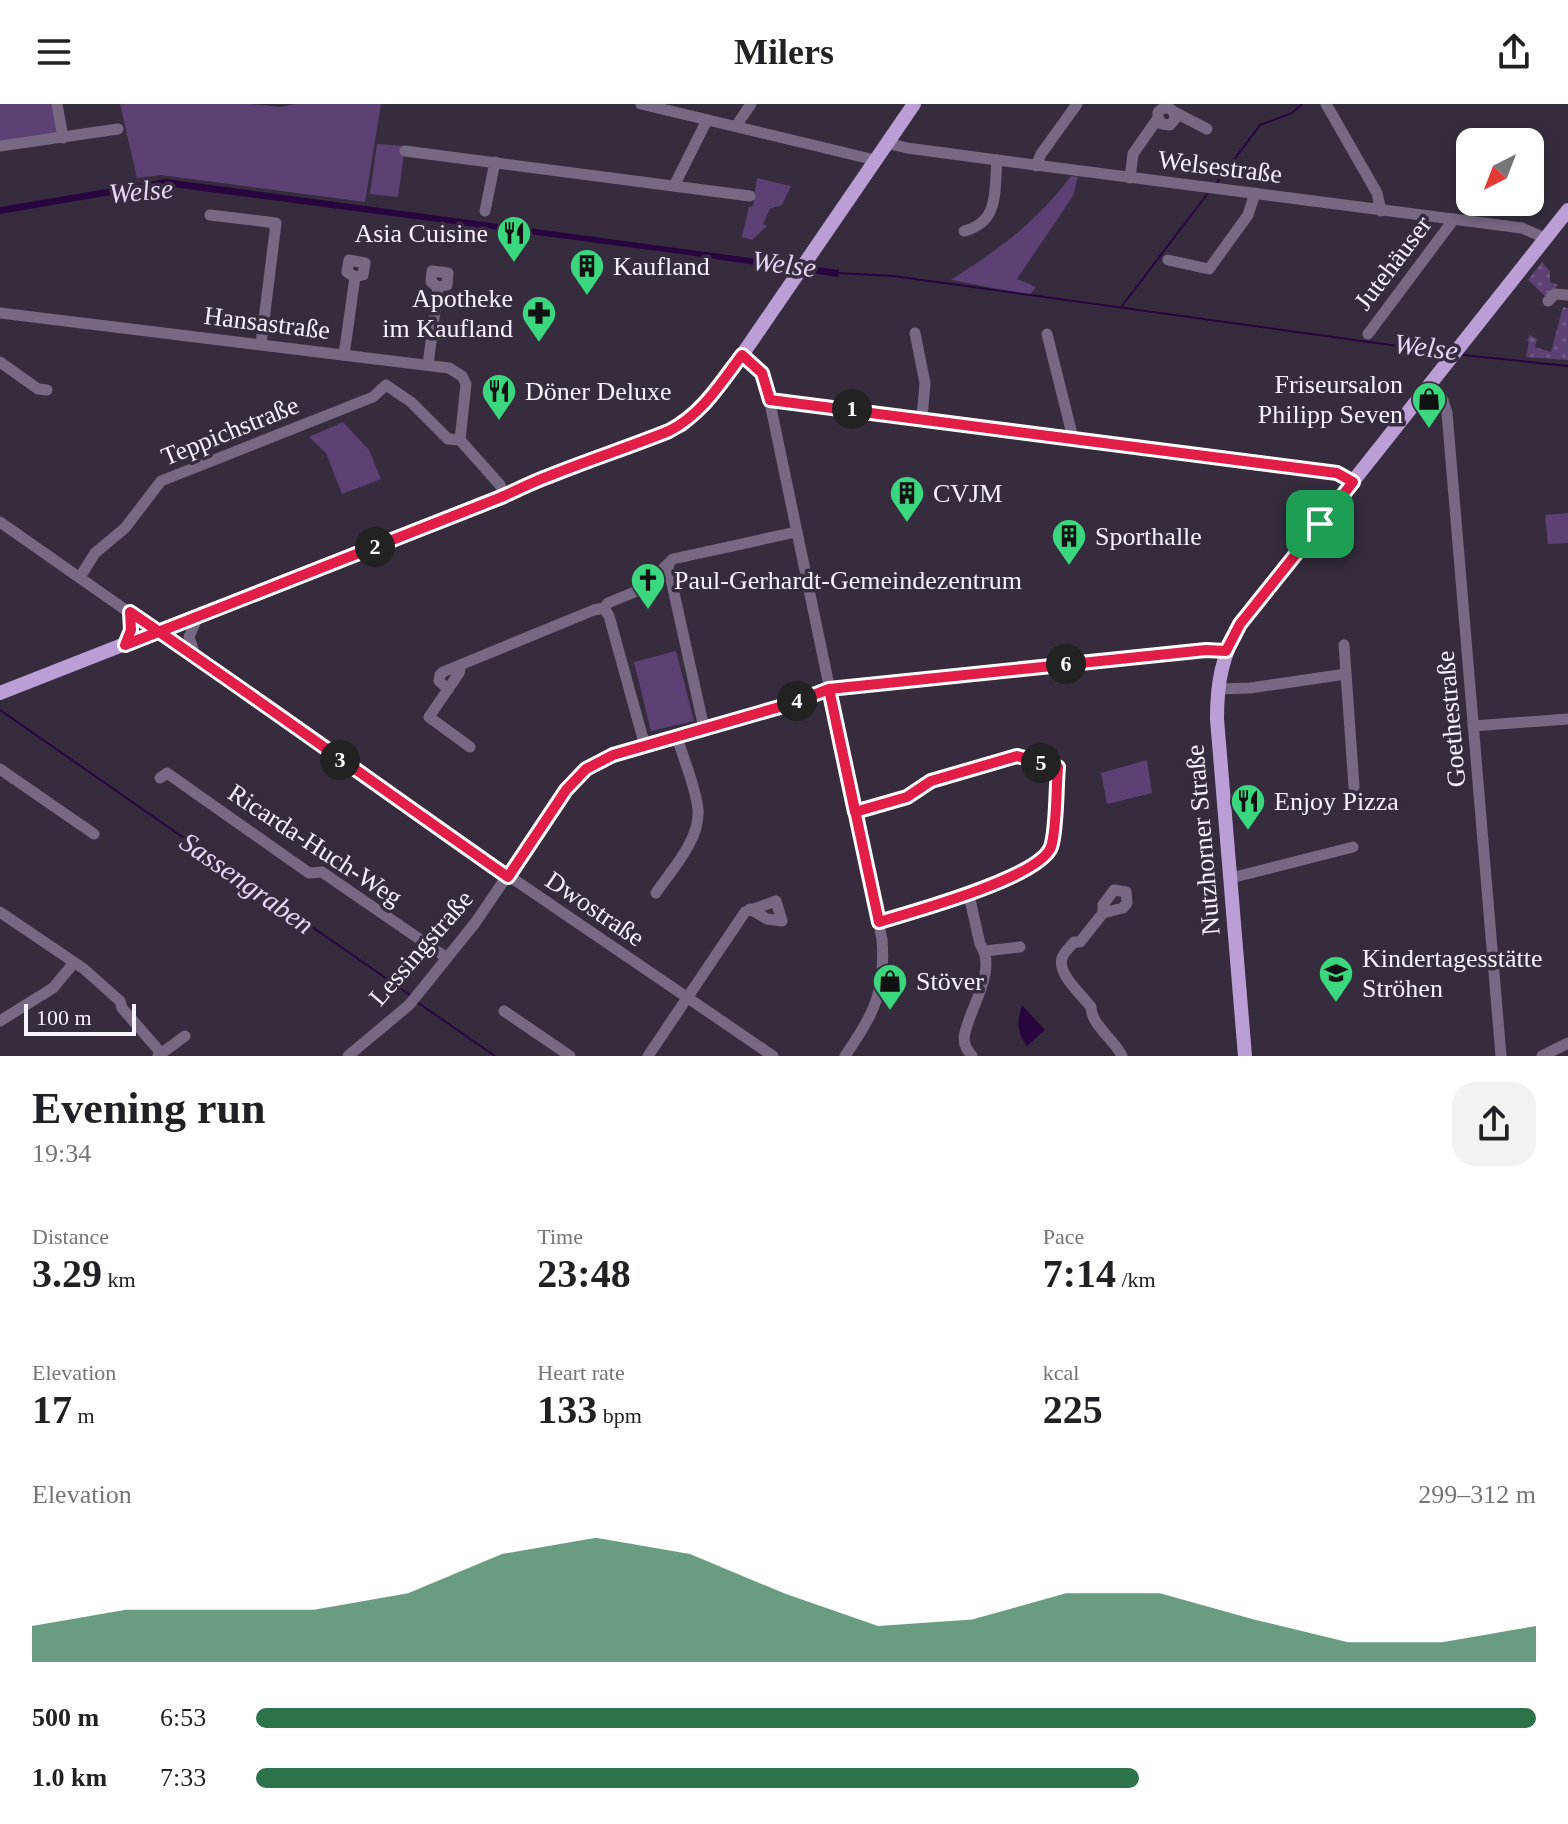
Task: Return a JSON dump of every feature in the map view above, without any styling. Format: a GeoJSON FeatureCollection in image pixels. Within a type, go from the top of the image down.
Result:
{"type":"FeatureCollection","features":[{"type":"Feature","properties":{"kind":"main road"},"geometry":{"type":"LineString","coordinates":[[0,693],[682,425],[707,402],[742,355],[914,104]]}},
{"type":"Feature","properties":{"kind":"main road","name":"Nutzhorner Straße"},"geometry":{"type":"LineString","coordinates":[[1245,1056],[1218,740],[1217,689],[1226,651],[1240,624],[1568,210]]}},
{"type":"Feature","properties":{"kind":"street"},"geometry":{"type":"LineString","coordinates":[[57,104],[63,138]]}},
{"type":"Feature","properties":{"kind":"street"},"geometry":{"type":"LineString","coordinates":[[641,104],[875,160]]}},
{"type":"Feature","properties":{"kind":"street"},"geometry":{"type":"LineString","coordinates":[[736,126],[751,104]]}},
{"type":"Feature","properties":{"kind":"street"},"geometry":{"type":"LineString","coordinates":[[1036,166],[1041,154],[1077,104]]}},
{"type":"Feature","properties":{"kind":"street"},"geometry":{"type":"LineString","coordinates":[[1326,104],[1377,193],[1381,211]]}},
{"type":"Feature","properties":{"kind":"street"},"geometry":{"type":"LineString","coordinates":[[1130,178],[1133,154],[1158,118],[1162,124],[1170,125],[1175,119],[1174,112],[1207,129]]}},
{"type":"Feature","properties":{"kind":"street"},"geometry":{"type":"LineString","coordinates":[[674,186],[707,120]]}},
{"type":"Feature","properties":{"kind":"street"},"geometry":{"type":"LineString","coordinates":[[0,146],[118,129]]}},
{"type":"Feature","properties":{"kind":"street","name":"Welsestraße"},"geometry":{"type":"LineString","coordinates":[[887,143],[1036,166],[1522,228],[1545,238]]}},
{"type":"Feature","properties":{"kind":"street"},"geometry":{"type":"LineString","coordinates":[[405,151],[750,196]]}},
{"type":"Feature","properties":{"kind":"street"},"geometry":{"type":"LineString","coordinates":[[964,231],[985,223],[991,213],[997,160]]}},
{"type":"Feature","properties":{"kind":"street"},"geometry":{"type":"LineString","coordinates":[[485,211],[495,162]]}},
{"type":"Feature","properties":{"kind":"street"},"geometry":{"type":"LineString","coordinates":[[1168,260],[1209,269],[1248,215],[1255,193]]}},
{"type":"Feature","properties":{"kind":"street"},"geometry":{"type":"LineString","coordinates":[[210,215],[276,223],[261,344]]}},
{"type":"Feature","properties":{"kind":"street","name":"Jutehäuser"},"geometry":{"type":"LineString","coordinates":[[1368,334],[1454,219]]}},
{"type":"Feature","properties":{"kind":"street"},"geometry":{"type":"LineString","coordinates":[[344,355],[355,277]]}},
{"type":"Feature","properties":{"kind":"street"},"geometry":{"type":"LineString","coordinates":[[428,365],[438,287]]}},
{"type":"Feature","properties":{"kind":"street"},"geometry":{"type":"LineString","coordinates":[[1548,301],[1555,294],[1568,295]]}},
{"type":"Feature","properties":{"kind":"street","name":"Hansastraße"},"geometry":{"type":"LineString","coordinates":[[0,313],[449,368],[462,376],[466,384],[460,440]]}},
{"type":"Feature","properties":{"kind":"street"},"geometry":{"type":"LineString","coordinates":[[915,333],[925,383],[922,418]]}},
{"type":"Feature","properties":{"kind":"street"},"geometry":{"type":"LineString","coordinates":[[1047,334],[1073,438]]}},
{"type":"Feature","properties":{"kind":"street"},"geometry":{"type":"LineString","coordinates":[[742,355],[762,373],[770,400],[879,922],[884,969],[878,997],[845,1056]]}},
{"type":"Feature","properties":{"kind":"street"},"geometry":{"type":"LineString","coordinates":[[0,362],[38,389],[47,390]]}},
{"type":"Feature","properties":{"kind":"street","name":"Teppichstraße"},"geometry":{"type":"LineString","coordinates":[[80,577],[95,553],[125,528],[161,481],[373,397],[386,385],[411,402],[448,439],[460,440]]}},
{"type":"Feature","properties":{"kind":"street","name":"Goethestraße"},"geometry":{"type":"LineString","coordinates":[[1430,385],[1446,408],[1501,1056]]}},
{"type":"Feature","properties":{"kind":"street"},"geometry":{"type":"LineString","coordinates":[[770,400],[1337,473],[1353,482]]}},
{"type":"Feature","properties":{"kind":"street"},"geometry":{"type":"LineString","coordinates":[[460,440],[500,485],[505,495]]}},
{"type":"Feature","properties":{"kind":"street","name":"Dwostraße"},"geometry":{"type":"LineString","coordinates":[[0,522],[508,877],[773,1056]]}},
{"type":"Feature","properties":{"kind":"street"},"geometry":{"type":"LineString","coordinates":[[470,747],[429,717],[448,689],[439,681],[440,675],[604,608],[608,603],[644,588],[673,559],[796,532]]}},
{"type":"Feature","properties":{"kind":"street"},"geometry":{"type":"LineString","coordinates":[[668,566],[704,728]]}},
{"type":"Feature","properties":{"kind":"street"},"geometry":{"type":"LineString","coordinates":[[604,608],[609,616],[645,746]]}},
{"type":"Feature","properties":{"kind":"street"},"geometry":{"type":"LineString","coordinates":[[125,645],[131,630],[130,612]]}},
{"type":"Feature","properties":{"kind":"street"},"geometry":{"type":"LineString","coordinates":[[196,658],[189,637],[198,616]]}},
{"type":"Feature","properties":{"kind":"street"},"geometry":{"type":"LineString","coordinates":[[1344,645],[1354,787]]}},
{"type":"Feature","properties":{"kind":"street","name":"Lessingstraße"},"geometry":{"type":"LineString","coordinates":[[348,1056],[409,1005],[508,877],[566,790],[586,769],[613,755],[790,704],[829,689],[1206,650],[1226,651]]}},
{"type":"Feature","properties":{"kind":"street"},"geometry":{"type":"LineString","coordinates":[[1217,689],[1250,688],[1346,674]]}},
{"type":"Feature","properties":{"kind":"street"},"geometry":{"type":"LineString","coordinates":[[1473,726],[1568,719]]}},
{"type":"Feature","properties":{"kind":"street"},"geometry":{"type":"LineString","coordinates":[[656,893],[688,846],[696,827],[698,809],[677,737]]}},
{"type":"Feature","properties":{"kind":"street"},"geometry":{"type":"LineString","coordinates":[[855,812],[907,797],[931,781],[1017,756],[1058,767],[1052,843],[1049,851],[1033,865],[969,895],[879,922]]}},
{"type":"Feature","properties":{"kind":"street"},"geometry":{"type":"LineString","coordinates":[[0,769],[94,834]]}},
{"type":"Feature","properties":{"kind":"street","name":"Ricarda-Huch-Weg"},"geometry":{"type":"LineString","coordinates":[[160,778],[167,773],[309,873],[322,872],[447,958]]}},
{"type":"Feature","properties":{"kind":"street"},"geometry":{"type":"LineString","coordinates":[[1231,878],[1353,847]]}},
{"type":"Feature","properties":{"kind":"street"},"geometry":{"type":"LineString","coordinates":[[969,895],[980,944],[985,951],[982,982],[964,1038],[965,1047],[972,1056]]}},
{"type":"Feature","properties":{"kind":"street"},"geometry":{"type":"LineString","coordinates":[[648,1056],[750,909]]}},
{"type":"Feature","properties":{"kind":"street"},"geometry":{"type":"LineString","coordinates":[[0,912],[84,969],[120,1001],[122,1008],[160,1055],[185,1036]]}},
{"type":"Feature","properties":{"kind":"street"},"geometry":{"type":"LineString","coordinates":[[1103,913],[1080,942],[1074,942],[1062,957],[1062,965],[1064,973],[1091,1007],[1090,1012],[1103,1032],[1115,1041],[1122,1056]]}},
{"type":"Feature","properties":{"kind":"street"},"geometry":{"type":"LineString","coordinates":[[985,951],[1020,947]]}},
{"type":"Feature","properties":{"kind":"street"},"geometry":{"type":"LineString","coordinates":[[0,1021],[53,988],[73,964]]}},
{"type":"Feature","properties":{"kind":"street"},"geometry":{"type":"LineString","coordinates":[[504,1011],[570,1056]]}},
{"type":"Feature","properties":{"kind":"street"},"geometry":{"type":"LineString","coordinates":[[1542,1056],[1568,1043]]}},
{"type":"Feature","properties":{"kind":"shaded area"},"geometry":{"type":"Polygon","coordinates":[[[0,104],[52,104],[59,137],[0,144],[0,104]]]}},
{"type":"Feature","properties":{"kind":"shaded area"},"geometry":{"type":"Polygon","coordinates":[[[120,104],[251,104],[281,107],[295,104],[381,104],[365,202],[161,175],[137,178],[120,104]]]}},
{"type":"Feature","properties":{"kind":"shaded area"},"geometry":{"type":"Polygon","coordinates":[[[377,144],[405,146],[398,197],[370,194],[377,144]]]}},
{"type":"Feature","properties":{"kind":"shaded area"},"geometry":{"type":"Polygon","coordinates":[[[1071,176],[1078,177],[1073,196],[1017,279],[1036,287],[1030,295],[951,280],[1016,234],[1044,208],[1071,176]]]}},
{"type":"Feature","properties":{"kind":"shaded area"},"geometry":{"type":"Polygon","coordinates":[[[757,178],[791,186],[782,205],[770,209],[763,224],[767,226],[752,240],[742,237],[749,207],[753,206],[757,178]]]}},
{"type":"Feature","properties":{"kind":"shaded area"},"geometry":{"type":"Polygon","coordinates":[[[1542,262],[1550,271],[1550,282],[1558,285],[1546,297],[1528,280],[1542,262]]]}},
{"type":"Feature","properties":{"kind":"shaded area"},"geometry":{"type":"Polygon","coordinates":[[[1563,307],[1568,308],[1568,360],[1526,357],[1530,335],[1537,339],[1535,347],[1551,352],[1563,307]]]}},
{"type":"Feature","properties":{"kind":"shaded area"},"geometry":{"type":"Polygon","coordinates":[[[343,422],[369,450],[381,479],[342,494],[326,453],[309,437],[343,422]]]}},
{"type":"Feature","properties":{"kind":"shaded area"},"geometry":{"type":"Polygon","coordinates":[[[1568,513],[1568,543],[1548,544],[1545,515],[1568,513]]]}},
{"type":"Feature","properties":{"kind":"shaded area"},"geometry":{"type":"Polygon","coordinates":[[[676,651],[694,721],[651,731],[634,662],[676,651]]]}},
{"type":"Feature","properties":{"kind":"shaded area"},"geometry":{"type":"Polygon","coordinates":[[[1147,760],[1152,793],[1107,804],[1101,773],[1147,760]]]}},
{"type":"Feature","properties":{"kind":"water"},"geometry":{"type":"Polygon","coordinates":[[[166,179],[839,270],[838,277],[164,186],[0,214],[0,207],[166,179]]]}},
{"type":"Feature","properties":{"kind":"water"},"geometry":{"type":"Polygon","coordinates":[[[1022,1005],[1045,1030],[1027,1046],[1018,1026],[1022,1005]]]}},
{"type":"Feature","properties":{"kind":"waterway"},"geometry":{"type":"LineString","coordinates":[[1215,185],[1260,125],[1292,113],[1302,104]]}},
{"type":"Feature","properties":{"kind":"waterway"},"geometry":{"type":"LineString","coordinates":[[1122,306],[1208,193]]}},
{"type":"Feature","properties":{"kind":"waterway","name":"Welse"},"geometry":{"type":"LineString","coordinates":[[837,273],[893,276],[1449,353]]}},
{"type":"Feature","properties":{"kind":"waterway","name":"Welse"},"geometry":{"type":"LineString","coordinates":[[1463,355],[1568,366]]}},
{"type":"Feature","properties":{"kind":"waterway","name":"Sassengraben"},"geometry":{"type":"LineString","coordinates":[[0,710],[410,995]]}},
{"type":"Feature","properties":{"kind":"waterway","name":"Sassengraben"},"geometry":{"type":"LineString","coordinates":[[417,1002],[495,1056]]}},
{"type":"Feature","properties":{"kind":"place","name":"Asia Cuisine"},"geometry":{"type":"Point","coordinates":[514,264]}},
{"type":"Feature","properties":{"kind":"place","name":"Kaufland"},"geometry":{"type":"Point","coordinates":[587,297]}},
{"type":"Feature","properties":{"kind":"place","name":"Apotheke im Kaufland"},"geometry":{"type":"Point","coordinates":[539,344]}},
{"type":"Feature","properties":{"kind":"place","name":"Döner Deluxe"},"geometry":{"type":"Point","coordinates":[499,422]}},
{"type":"Feature","properties":{"kind":"place","name":"Friseursalon Philipp Seven"},"geometry":{"type":"Point","coordinates":[1429,430]}},
{"type":"Feature","properties":{"kind":"place","name":"CVJM"},"geometry":{"type":"Point","coordinates":[907,524]}},
{"type":"Feature","properties":{"kind":"place","name":"Sporthalle"},"geometry":{"type":"Point","coordinates":[1069,567]}},
{"type":"Feature","properties":{"kind":"place","name":"Paul-Gerhardt-Gemeindezentrum"},"geometry":{"type":"Point","coordinates":[648,611]}},
{"type":"Feature","properties":{"kind":"place","name":"Enjoy Pizza"},"geometry":{"type":"Point","coordinates":[1248,832]}},
{"type":"Feature","properties":{"kind":"place","name":"Kindertagesstätte Ströhen"},"geometry":{"type":"Point","coordinates":[1336,1004]}},
{"type":"Feature","properties":{"kind":"place","name":"Stöver"},"geometry":{"type":"Point","coordinates":[890,1012]}},
{"type":"Feature","properties":{"kind":"route"},"geometry":{"type":"LineString","coordinates":[[1320,524],[1240,624],[1226,651],[1206,650],[1099,660],[829,689],[855,812],[907,797],[931,781],[1017,756],[1058,767],[1052,843],[1042,859],[969,895],[879,922],[852,796],[829,689],[790,704],[613,755],[586,769],[566,790],[508,877],[174,642],[158,632],[130,612],[131,630],[125,645],[142,638],[158,632],[176,625],[238,600],[354,555],[505,495],[546,477],[682,425],[707,402],[742,355],[762,373],[770,400],[1337,473],[1353,482],[1320,524]]}}]}
